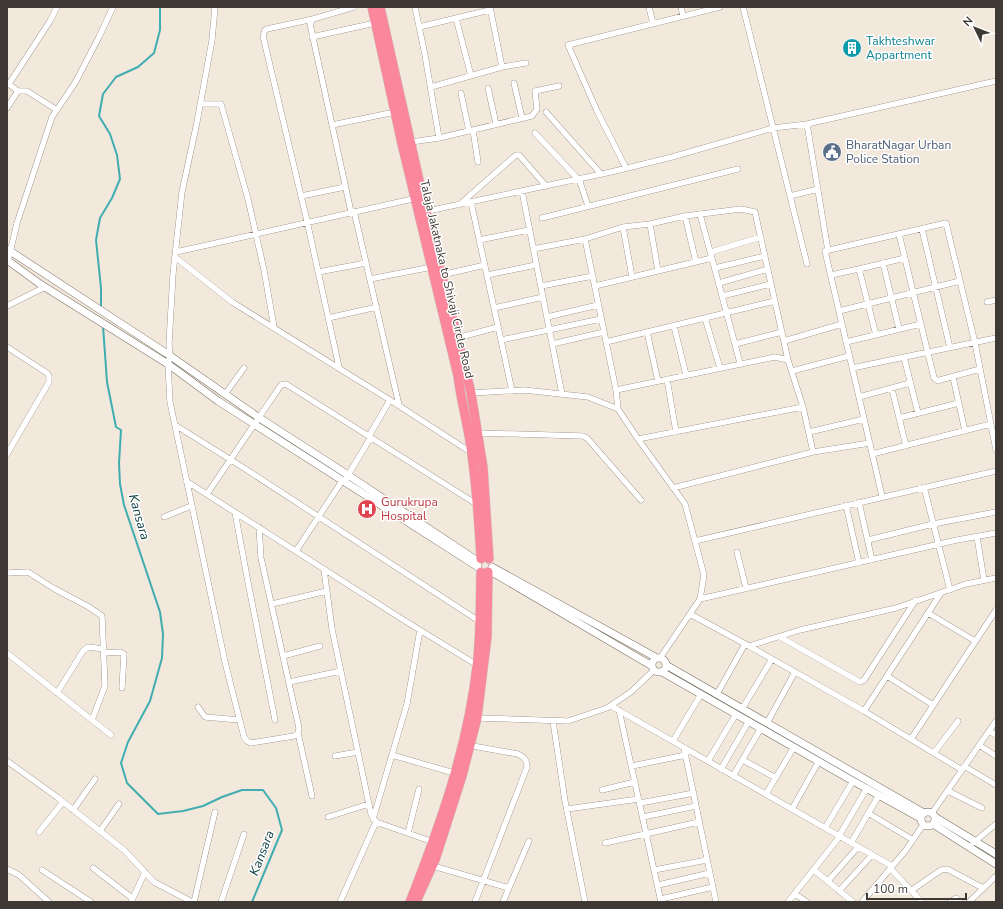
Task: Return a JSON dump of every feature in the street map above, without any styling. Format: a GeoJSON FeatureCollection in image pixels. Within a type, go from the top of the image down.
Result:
{"type":"FeatureCollection","features":[{"type":"Feature","properties":{"kind":"highway","name":"Talaja Jakatnaka to Shivaji Circle Road"},"geometry":{"type":"LineString","coordinates":[[372,7],[395,112],[419,197]]}},
{"type":"Feature","properties":{"kind":"highway","name":"Talaja Jakatnaka to Shivaji Circle Road"},"geometry":{"type":"LineString","coordinates":[[380,7],[411,142],[419,197],[432,267],[458,376],[472,453],[485,566],[477,665],[462,776],[433,866],[416,902]]}},
{"type":"Feature","properties":{"kind":"highway","name":"Talaja Jakatnaka to Shivaji Circle Road"},"geometry":{"type":"LineString","coordinates":[[410,902],[433,842],[454,773],[477,718],[487,637],[484,467],[471,393],[442,275],[422,212]]}},
{"type":"Feature","properties":{"kind":"street"},"geometry":{"type":"LineString","coordinates":[[57,7],[50,21],[8,83],[18,91],[27,91],[57,110]]}},
{"type":"Feature","properties":{"kind":"street"},"geometry":{"type":"LineString","coordinates":[[114,7],[74,83],[52,117],[17,223],[9,250],[8,260],[45,287],[168,364],[218,401],[343,481],[485,566],[652,668],[656,672],[664,668]]}},
{"type":"Feature","properties":{"kind":"street"},"geometry":{"type":"LineString","coordinates":[[215,7],[212,40],[182,192],[175,254],[169,344],[170,356],[168,364],[170,402],[225,662],[244,737],[247,741],[251,742],[294,736],[298,733]]}},
{"type":"Feature","properties":{"kind":"street"},"geometry":{"type":"LineString","coordinates":[[339,368],[307,221],[276,93],[264,33],[268,29],[313,19],[354,7]]}},
{"type":"Feature","properties":{"kind":"street"},"geometry":{"type":"LineString","coordinates":[[415,7],[440,138]]}},
{"type":"Feature","properties":{"kind":"street"},"geometry":{"type":"LineString","coordinates":[[649,7],[653,24]]}},
{"type":"Feature","properties":{"kind":"street"},"geometry":{"type":"LineString","coordinates":[[681,7],[683,16]]}},
{"type":"Feature","properties":{"kind":"street"},"geometry":{"type":"LineString","coordinates":[[626,168],[597,111],[568,46],[720,7]]}},
{"type":"Feature","properties":{"kind":"street"},"geometry":{"type":"LineString","coordinates":[[743,7],[807,264]]}},
{"type":"Feature","properties":{"kind":"street"},"geometry":{"type":"LineString","coordinates":[[419,27],[490,8],[502,67]]}},
{"type":"Feature","properties":{"kind":"street"},"geometry":{"type":"LineString","coordinates":[[456,18],[471,76]]}},
{"type":"Feature","properties":{"kind":"street"},"geometry":{"type":"LineString","coordinates":[[313,19],[310,24],[312,37],[346,187],[366,262],[399,405]]}},
{"type":"Feature","properties":{"kind":"street"},"geometry":{"type":"LineString","coordinates":[[312,37],[375,23]]}},
{"type":"Feature","properties":{"kind":"street"},"geometry":{"type":"LineString","coordinates":[[431,87],[502,67],[526,63]]}},
{"type":"Feature","properties":{"kind":"street"},"geometry":{"type":"LineString","coordinates":[[422,212],[601,174],[672,157],[773,128],[807,124],[996,81]]}},
{"type":"Feature","properties":{"kind":"street"},"geometry":{"type":"LineString","coordinates":[[514,83],[522,118]]}},
{"type":"Feature","properties":{"kind":"street"},"geometry":{"type":"LineString","coordinates":[[411,142],[440,138],[532,116],[537,107],[535,91],[559,86]]}},
{"type":"Feature","properties":{"kind":"street"},"geometry":{"type":"LineString","coordinates":[[488,88],[496,124]]}},
{"type":"Feature","properties":{"kind":"street"},"geometry":{"type":"LineString","coordinates":[[7,108],[18,91]]}},
{"type":"Feature","properties":{"kind":"street"},"geometry":{"type":"LineString","coordinates":[[461,93],[478,162]]}},
{"type":"Feature","properties":{"kind":"street"},"geometry":{"type":"LineString","coordinates":[[200,104],[221,104],[248,199],[274,327]]}},
{"type":"Feature","properties":{"kind":"street"},"geometry":{"type":"LineString","coordinates":[[332,125],[395,112]]}},
{"type":"Feature","properties":{"kind":"street"},"geometry":{"type":"LineString","coordinates":[[546,112],[601,174]]}},
{"type":"Feature","properties":{"kind":"street"},"geometry":{"type":"LineString","coordinates":[[807,124],[828,251]]}},
{"type":"Feature","properties":{"kind":"street"},"geometry":{"type":"LineString","coordinates":[[535,133],[578,179],[588,206]]}},
{"type":"Feature","properties":{"kind":"street"},"geometry":{"type":"LineString","coordinates":[[459,205],[516,155],[519,155],[546,186]]}},
{"type":"Feature","properties":{"kind":"street"},"geometry":{"type":"LineString","coordinates":[[542,218],[738,169]]}},
{"type":"Feature","properties":{"kind":"street"},"geometry":{"type":"LineString","coordinates":[[301,196],[346,187]]}},
{"type":"Feature","properties":{"kind":"street"},"geometry":{"type":"LineString","coordinates":[[790,196],[818,189]]}},
{"type":"Feature","properties":{"kind":"street"},"geometry":{"type":"LineString","coordinates":[[522,191],[562,394]]}},
{"type":"Feature","properties":{"kind":"street"},"geometry":{"type":"LineString","coordinates":[[175,254],[307,221],[419,197]]}},
{"type":"Feature","properties":{"kind":"street"},"geometry":{"type":"LineString","coordinates":[[471,202],[512,391]]}},
{"type":"Feature","properties":{"kind":"street"},"geometry":{"type":"LineString","coordinates":[[533,249],[585,239],[623,227],[650,224],[685,216],[741,209],[755,212],[788,360],[803,407],[813,452]]}},
{"type":"Feature","properties":{"kind":"street"},"geometry":{"type":"LineString","coordinates":[[700,214],[740,363]]}},
{"type":"Feature","properties":{"kind":"street"},"geometry":{"type":"LineString","coordinates":[[685,216],[696,262]]}},
{"type":"Feature","properties":{"kind":"street"},"geometry":{"type":"LineString","coordinates":[[882,496],[825,251],[946,223],[975,343],[996,450]]}},
{"type":"Feature","properties":{"kind":"street"},"geometry":{"type":"LineString","coordinates":[[650,224],[658,271]]}},
{"type":"Feature","properties":{"kind":"street"},"geometry":{"type":"LineString","coordinates":[[623,227],[632,277]]}},
{"type":"Feature","properties":{"kind":"street"},"geometry":{"type":"LineString","coordinates":[[922,229],[950,348]]}},
{"type":"Feature","properties":{"kind":"street"},"geometry":{"type":"LineString","coordinates":[[479,240],[529,230]]}},
{"type":"Feature","properties":{"kind":"street"},"geometry":{"type":"LineString","coordinates":[[899,234],[936,380],[953,377],[980,369]]}},
{"type":"Feature","properties":{"kind":"street"},"geometry":{"type":"LineString","coordinates":[[710,252],[761,237]]}},
{"type":"Feature","properties":{"kind":"street"},"geometry":{"type":"LineString","coordinates":[[477,718],[568,721],[611,706],[631,692],[652,668],[654,660],[658,658],[700,599],[704,575],[685,504],[618,409],[616,390],[585,239]]}},
{"type":"Feature","properties":{"kind":"street"},"geometry":{"type":"LineString","coordinates":[[9,250],[124,325],[258,417],[485,566],[664,660],[664,668]]}},
{"type":"Feature","properties":{"kind":"street"},"geometry":{"type":"LineString","coordinates":[[175,254],[232,302],[399,405],[472,453]]}},
{"type":"Feature","properties":{"kind":"street"},"geometry":{"type":"LineString","coordinates":[[715,268],[765,256]]}},
{"type":"Feature","properties":{"kind":"street"},"geometry":{"type":"LineString","coordinates":[[595,286],[712,258]]}},
{"type":"Feature","properties":{"kind":"street"},"geometry":{"type":"LineString","coordinates":[[831,275],[905,258]]}},
{"type":"Feature","properties":{"kind":"street"},"geometry":{"type":"LineString","coordinates":[[318,272],[366,262]]}},
{"type":"Feature","properties":{"kind":"street"},"geometry":{"type":"LineString","coordinates":[[883,263],[899,329]]}},
{"type":"Feature","properties":{"kind":"street"},"geometry":{"type":"LineString","coordinates":[[442,275],[485,265]]}},
{"type":"Feature","properties":{"kind":"street"},"geometry":{"type":"LineString","coordinates":[[487,275],[536,265]]}},
{"type":"Feature","properties":{"kind":"street"},"geometry":{"type":"LineString","coordinates":[[370,280],[432,267]]}},
{"type":"Feature","properties":{"kind":"street"},"geometry":{"type":"LineString","coordinates":[[719,283],[768,269]]}},
{"type":"Feature","properties":{"kind":"street"},"geometry":{"type":"LineString","coordinates":[[859,269],[876,334]]}},
{"type":"Feature","properties":{"kind":"street"},"geometry":{"type":"LineString","coordinates":[[541,286],[593,276]]}},
{"type":"Feature","properties":{"kind":"street"},"geometry":{"type":"LineString","coordinates":[[839,311],[960,281]]}},
{"type":"Feature","properties":{"kind":"street"},"geometry":{"type":"LineString","coordinates":[[722,296],[771,284]]}},
{"type":"Feature","properties":{"kind":"street"},"geometry":{"type":"LineString","coordinates":[[7,306],[45,287]]}},
{"type":"Feature","properties":{"kind":"street"},"geometry":{"type":"LineString","coordinates":[[494,308],[543,297]]}},
{"type":"Feature","properties":{"kind":"street"},"geometry":{"type":"LineString","coordinates":[[987,302],[996,300]]}},
{"type":"Feature","properties":{"kind":"street"},"geometry":{"type":"LineString","coordinates":[[606,342],[775,301]]}},
{"type":"Feature","properties":{"kind":"street"},"geometry":{"type":"LineString","coordinates":[[547,317],[598,305]]}},
{"type":"Feature","properties":{"kind":"street"},"geometry":{"type":"LineString","coordinates":[[328,318],[376,307]]}},
{"type":"Feature","properties":{"kind":"street"},"geometry":{"type":"LineString","coordinates":[[501,340],[601,318]]}},
{"type":"Feature","properties":{"kind":"street"},"geometry":{"type":"LineString","coordinates":[[705,318],[720,368]]}},
{"type":"Feature","properties":{"kind":"street"},"geometry":{"type":"LineString","coordinates":[[784,341],[842,324]]}},
{"type":"Feature","properties":{"kind":"street"},"geometry":{"type":"LineString","coordinates":[[846,342],[921,324]]}},
{"type":"Feature","properties":{"kind":"street"},"geometry":{"type":"LineString","coordinates":[[674,326],[686,375]]}},
{"type":"Feature","properties":{"kind":"street"},"geometry":{"type":"LineString","coordinates":[[457,338],[498,327]]}},
{"type":"Feature","properties":{"kind":"street"},"geometry":{"type":"LineString","coordinates":[[552,344],[604,332]]}},
{"type":"Feature","properties":{"kind":"street"},"geometry":{"type":"LineString","coordinates":[[647,332],[658,381]]}},
{"type":"Feature","properties":{"kind":"street"},"geometry":{"type":"LineString","coordinates":[[735,344],[782,332]]}},
{"type":"Feature","properties":{"kind":"street"},"geometry":{"type":"LineString","coordinates":[[852,368],[996,338]]}},
{"type":"Feature","properties":{"kind":"street"},"geometry":{"type":"LineString","coordinates":[[7,347],[48,373],[50,376],[49,382],[7,454]]}},
{"type":"Feature","properties":{"kind":"street"},"geometry":{"type":"LineString","coordinates":[[792,371],[850,356]]}},
{"type":"Feature","properties":{"kind":"street"},"geometry":{"type":"LineString","coordinates":[[616,390],[740,363],[775,357],[788,360]]}},
{"type":"Feature","properties":{"kind":"street"},"geometry":{"type":"LineString","coordinates":[[904,357],[918,413]]}},
{"type":"Feature","properties":{"kind":"street"},"geometry":{"type":"LineString","coordinates":[[225,394],[244,368]]}},
{"type":"Feature","properties":{"kind":"street"},"geometry":{"type":"LineString","coordinates":[[953,377],[965,431]]}},
{"type":"Feature","properties":{"kind":"street"},"geometry":{"type":"LineString","coordinates":[[667,379],[676,432]]}},
{"type":"Feature","properties":{"kind":"street"},"geometry":{"type":"LineString","coordinates":[[859,397],[910,383]]}},
{"type":"Feature","properties":{"kind":"street"},"geometry":{"type":"LineString","coordinates":[[207,494],[231,460],[258,417],[281,385],[286,384],[478,505]]}},
{"type":"Feature","properties":{"kind":"street"},"geometry":{"type":"LineString","coordinates":[[892,389],[906,446]]}},
{"type":"Feature","properties":{"kind":"street"},"geometry":{"type":"LineString","coordinates":[[471,393],[524,390],[562,394],[588,397],[618,409]]}},
{"type":"Feature","properties":{"kind":"street"},"geometry":{"type":"LineString","coordinates":[[296,551],[348,475],[390,400]]}},
{"type":"Feature","properties":{"kind":"street"},"geometry":{"type":"LineString","coordinates":[[899,418],[959,403]]}},
{"type":"Feature","properties":{"kind":"street"},"geometry":{"type":"LineString","coordinates":[[638,439],[803,407]]}},
{"type":"Feature","properties":{"kind":"street"},"geometry":{"type":"LineString","coordinates":[[808,432],[864,419]]}},
{"type":"Feature","properties":{"kind":"street"},"geometry":{"type":"LineString","coordinates":[[872,454],[991,424]]}},
{"type":"Feature","properties":{"kind":"street"},"geometry":{"type":"LineString","coordinates":[[175,425],[480,621]]}},
{"type":"Feature","properties":{"kind":"street"},"geometry":{"type":"LineString","coordinates":[[478,433],[583,436],[587,438],[641,500]]}},
{"type":"Feature","properties":{"kind":"street"},"geometry":{"type":"LineString","coordinates":[[673,488],[813,452],[870,443]]}},
{"type":"Feature","properties":{"kind":"street"},"geometry":{"type":"LineString","coordinates":[[695,541],[882,496],[996,471]]}},
{"type":"Feature","properties":{"kind":"street"},"geometry":{"type":"LineString","coordinates":[[186,481],[324,570],[477,665]]}},
{"type":"Feature","properties":{"kind":"street"},"geometry":{"type":"LineString","coordinates":[[924,487],[950,590]]}},
{"type":"Feature","properties":{"kind":"street"},"geometry":{"type":"LineString","coordinates":[[859,502],[872,560]]}},
{"type":"Feature","properties":{"kind":"street"},"geometry":{"type":"LineString","coordinates":[[846,505],[859,563]]}},
{"type":"Feature","properties":{"kind":"street"},"geometry":{"type":"LineString","coordinates":[[164,517],[191,506]]}},
{"type":"Feature","properties":{"kind":"street"},"geometry":{"type":"LineString","coordinates":[[236,512],[275,720]]}},
{"type":"Feature","properties":{"kind":"street"},"geometry":{"type":"LineString","coordinates":[[868,540],[933,524],[996,512]]}},
{"type":"Feature","properties":{"kind":"street"},"geometry":{"type":"LineString","coordinates":[[259,527],[262,558],[299,728],[298,733],[312,796]]}},
{"type":"Feature","properties":{"kind":"street"},"geometry":{"type":"LineString","coordinates":[[700,599],[996,533]]}},
{"type":"Feature","properties":{"kind":"street"},"geometry":{"type":"LineString","coordinates":[[977,537],[984,580]]}},
{"type":"Feature","properties":{"kind":"street"},"geometry":{"type":"LineString","coordinates":[[737,552],[746,588]]}},
{"type":"Feature","properties":{"kind":"street"},"geometry":{"type":"LineString","coordinates":[[324,570],[332,629],[369,804],[374,820]]}},
{"type":"Feature","properties":{"kind":"street"},"geometry":{"type":"LineString","coordinates":[[7,573],[28,572],[53,588],[90,606],[102,616],[105,686],[92,720]]}},
{"type":"Feature","properties":{"kind":"street"},"geometry":{"type":"LineString","coordinates":[[717,694],[747,645],[780,637],[800,630],[896,608],[950,590],[996,578]]}},
{"type":"Feature","properties":{"kind":"street"},"geometry":{"type":"LineString","coordinates":[[272,604],[327,590]]}},
{"type":"Feature","properties":{"kind":"street"},"geometry":{"type":"LineString","coordinates":[[864,711],[941,593]]}},
{"type":"Feature","properties":{"kind":"street"},"geometry":{"type":"LineString","coordinates":[[780,637],[860,682],[864,680],[915,601]]}},
{"type":"Feature","properties":{"kind":"street"},"geometry":{"type":"LineString","coordinates":[[911,739],[996,610]]}},
{"type":"Feature","properties":{"kind":"street"},"geometry":{"type":"LineString","coordinates":[[928,613],[975,642]]}},
{"type":"Feature","properties":{"kind":"street"},"geometry":{"type":"LineString","coordinates":[[690,614],[864,711],[934,753],[996,785]]}},
{"type":"Feature","properties":{"kind":"street"},"geometry":{"type":"LineString","coordinates":[[340,902],[374,820],[407,704],[420,630]]}},
{"type":"Feature","properties":{"kind":"street"},"geometry":{"type":"LineString","coordinates":[[283,656],[320,646]]}},
{"type":"Feature","properties":{"kind":"street"},"geometry":{"type":"LineString","coordinates":[[57,693],[84,651],[88,648],[120,652],[124,654],[122,688]]}},
{"type":"Feature","properties":{"kind":"street"},"geometry":{"type":"LineString","coordinates":[[7,653],[112,735]]}},
{"type":"Feature","properties":{"kind":"street"},"geometry":{"type":"LineString","coordinates":[[742,709],[772,659]]}},
{"type":"Feature","properties":{"kind":"street"},"geometry":{"type":"LineString","coordinates":[[664,668],[717,694],[767,723],[922,819],[928,827],[948,791],[996,721]]}},
{"type":"Feature","properties":{"kind":"street"},"geometry":{"type":"LineString","coordinates":[[664,668],[701,694],[922,819]]}},
{"type":"Feature","properties":{"kind":"street"},"geometry":{"type":"LineString","coordinates":[[289,682],[341,671]]}},
{"type":"Feature","properties":{"kind":"street"},"geometry":{"type":"LineString","coordinates":[[767,723],[795,672]]}},
{"type":"Feature","properties":{"kind":"street"},"geometry":{"type":"LineString","coordinates":[[887,676],[933,705]]}},
{"type":"Feature","properties":{"kind":"street"},"geometry":{"type":"LineString","coordinates":[[673,741],[701,694]]}},
{"type":"Feature","properties":{"kind":"street"},"geometry":{"type":"LineString","coordinates":[[611,706],[858,846],[891,867],[922,902]]}},
{"type":"Feature","properties":{"kind":"street"},"geometry":{"type":"LineString","coordinates":[[198,708],[202,715],[208,718],[240,720]]}},
{"type":"Feature","properties":{"kind":"street"},"geometry":{"type":"LineString","coordinates":[[619,710],[661,900],[713,888]]}},
{"type":"Feature","properties":{"kind":"street"},"geometry":{"type":"LineString","coordinates":[[708,761],[736,714]]}},
{"type":"Feature","properties":{"kind":"street"},"geometry":{"type":"LineString","coordinates":[[553,721],[567,809],[585,902]]}},
{"type":"Feature","properties":{"kind":"street"},"geometry":{"type":"LineString","coordinates":[[721,769],[749,721]]}},
{"type":"Feature","properties":{"kind":"street"},"geometry":{"type":"LineString","coordinates":[[934,753],[958,721]]}},
{"type":"Feature","properties":{"kind":"street"},"geometry":{"type":"LineString","coordinates":[[733,776],[761,728]]}},
{"type":"Feature","properties":{"kind":"street"},"geometry":{"type":"LineString","coordinates":[[989,731],[996,734]]}},
{"type":"Feature","properties":{"kind":"street"},"geometry":{"type":"LineString","coordinates":[[467,744],[518,754],[525,758],[527,762],[527,767],[475,902]]}},
{"type":"Feature","properties":{"kind":"street"},"geometry":{"type":"LineString","coordinates":[[979,746],[996,756]]}},
{"type":"Feature","properties":{"kind":"street"},"geometry":{"type":"LineString","coordinates":[[766,794],[794,747]]}},
{"type":"Feature","properties":{"kind":"street"},"geometry":{"type":"LineString","coordinates":[[684,748],[716,902]]}},
{"type":"Feature","properties":{"kind":"street"},"geometry":{"type":"LineString","coordinates":[[335,756],[358,752]]}},
{"type":"Feature","properties":{"kind":"street"},"geometry":{"type":"LineString","coordinates":[[392,755],[454,773]]}},
{"type":"Feature","properties":{"kind":"street"},"geometry":{"type":"LineString","coordinates":[[632,766],[686,755]]}},
{"type":"Feature","properties":{"kind":"street"},"geometry":{"type":"LineString","coordinates":[[743,760],[776,778]]}},
{"type":"Feature","properties":{"kind":"street"},"geometry":{"type":"LineString","coordinates":[[7,761],[63,802],[124,850],[154,882],[193,902],[215,812]]}},
{"type":"Feature","properties":{"kind":"street"},"geometry":{"type":"LineString","coordinates":[[792,809],[819,762]]}},
{"type":"Feature","properties":{"kind":"street"},"geometry":{"type":"LineString","coordinates":[[73,810],[95,779]]}},
{"type":"Feature","properties":{"kind":"street"},"geometry":{"type":"LineString","coordinates":[[825,828],[853,781]]}},
{"type":"Feature","properties":{"kind":"street"},"geometry":{"type":"LineString","coordinates":[[602,790],[635,782]]}},
{"type":"Feature","properties":{"kind":"street"},"geometry":{"type":"LineString","coordinates":[[788,902],[839,836],[867,788]]}},
{"type":"Feature","properties":{"kind":"street"},"geometry":{"type":"LineString","coordinates":[[408,833],[419,789]]}},
{"type":"Feature","properties":{"kind":"street"},"geometry":{"type":"LineString","coordinates":[[948,791],[982,808]]}},
{"type":"Feature","properties":{"kind":"street"},"geometry":{"type":"LineString","coordinates":[[567,809],[694,793]]}},
{"type":"Feature","properties":{"kind":"street"},"geometry":{"type":"LineString","coordinates":[[851,843],[879,795]]}},
{"type":"Feature","properties":{"kind":"street"},"geometry":{"type":"LineString","coordinates":[[39,832],[63,802]]}},
{"type":"Feature","properties":{"kind":"street"},"geometry":{"type":"LineString","coordinates":[[100,832],[119,804]]}},
{"type":"Feature","properties":{"kind":"street"},"geometry":{"type":"LineString","coordinates":[[328,817],[369,804]]}},
{"type":"Feature","properties":{"kind":"street"},"geometry":{"type":"LineString","coordinates":[[643,817],[696,806]]}},
{"type":"Feature","properties":{"kind":"street"},"geometry":{"type":"LineString","coordinates":[[862,902],[913,840],[922,819],[927,812],[969,848],[996,864]]}},
{"type":"Feature","properties":{"kind":"street"},"geometry":{"type":"LineString","coordinates":[[868,813],[913,840]]}},
{"type":"Feature","properties":{"kind":"street"},"geometry":{"type":"LineString","coordinates":[[933,818],[996,854]]}},
{"type":"Feature","properties":{"kind":"street"},"geometry":{"type":"LineString","coordinates":[[374,820],[433,842]]}},
{"type":"Feature","properties":{"kind":"street"},"geometry":{"type":"LineString","coordinates":[[606,843],[699,822]]}},
{"type":"Feature","properties":{"kind":"street"},"geometry":{"type":"LineString","coordinates":[[969,848],[974,841],[996,824]]}},
{"type":"Feature","properties":{"kind":"street"},"geometry":{"type":"LineString","coordinates":[[221,902],[244,834]]}},
{"type":"Feature","properties":{"kind":"street"},"geometry":{"type":"LineString","coordinates":[[503,902],[530,841]]}},
{"type":"Feature","properties":{"kind":"street"},"geometry":{"type":"LineString","coordinates":[[828,881],[858,846]]}},
{"type":"Feature","properties":{"kind":"street"},"geometry":{"type":"LineString","coordinates":[[839,891],[872,855]]}},
{"type":"Feature","properties":{"kind":"street"},"geometry":{"type":"LineString","coordinates":[[654,870],[707,860]]}},
{"type":"Feature","properties":{"kind":"street"},"geometry":{"type":"LineString","coordinates":[[433,866],[509,888]]}},
{"type":"Feature","properties":{"kind":"street"},"geometry":{"type":"LineString","coordinates":[[93,868],[131,900],[145,872]]}},
{"type":"Feature","properties":{"kind":"street"},"geometry":{"type":"LineString","coordinates":[[7,869],[19,875],[49,902]]}},
{"type":"Feature","properties":{"kind":"street"},"geometry":{"type":"LineString","coordinates":[[912,890],[941,870],[947,869],[983,888]]}},
{"type":"Feature","properties":{"kind":"street"},"geometry":{"type":"LineString","coordinates":[[42,870],[91,902]]}},
{"type":"Feature","properties":{"kind":"street"},"geometry":{"type":"LineString","coordinates":[[814,870],[853,902]]}},
{"type":"Feature","properties":{"kind":"street"},"geometry":{"type":"LineString","coordinates":[[658,885],[710,873]]}},
{"type":"Feature","properties":{"kind":"street"},"geometry":{"type":"LineString","coordinates":[[969,902],[996,876]]}},
{"type":"Feature","properties":{"kind":"street"},"geometry":{"type":"LineString","coordinates":[[795,894],[807,902]]}},
{"type":"Feature","properties":{"kind":"street"},"geometry":{"type":"LineString","coordinates":[[950,902],[956,898],[960,902]]}},
{"type":"Feature","properties":{"kind":"waterway","name":"Kansara"},"geometry":{"type":"LineString","coordinates":[[101,308],[101,288],[96,240],[100,218],[112,198],[120,179],[117,155],[110,134],[99,116],[103,94],[116,77],[138,67],[154,53],[160,30],[160,7]]}},
{"type":"Feature","properties":{"kind":"waterway","name":"Kansara"},"geometry":{"type":"LineString","coordinates":[[103,326],[107,382],[116,427],[121,430],[119,463],[120,484],[124,505],[160,612],[163,634],[162,658],[150,701],[128,742],[121,763],[127,783],[158,814],[183,811],[203,806],[242,790],[263,790],[276,808],[282,830],[252,902]]}},
{"type":"Feature","properties":{"kind":"place","name":"Takhteshwar Appartment"},"geometry":{"type":"Point","coordinates":[852,48]}},
{"type":"Feature","properties":{"kind":"place","name":"BharatNagar Urban Police Station"},"geometry":{"type":"Point","coordinates":[832,152]}},
{"type":"Feature","properties":{"kind":"place","name":"Gurukrupa Hospital"},"geometry":{"type":"Point","coordinates":[367,509]}}]}
